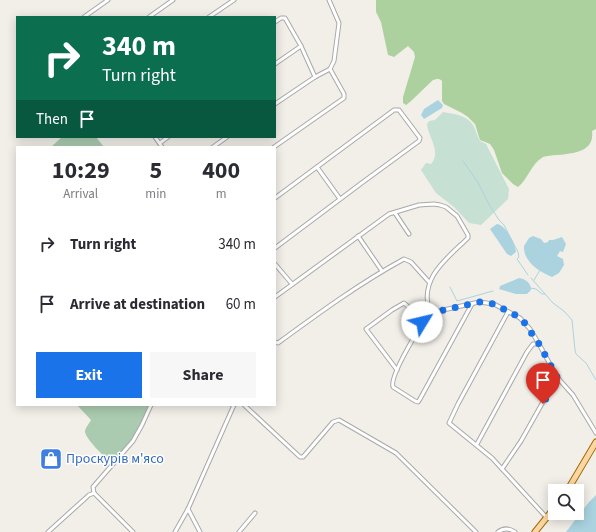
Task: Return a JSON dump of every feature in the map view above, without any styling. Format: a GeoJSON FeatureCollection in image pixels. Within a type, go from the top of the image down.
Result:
{"type":"FeatureCollection","features":[{"type":"Feature","properties":{"kind":"main road"},"geometry":{"type":"LineString","coordinates":[[571,484],[596,442]]}},
{"type":"Feature","properties":{"kind":"main road"},"geometry":{"type":"LineString","coordinates":[[535,532],[547,518]]}},
{"type":"Feature","properties":{"kind":"street"},"geometry":{"type":"LineString","coordinates":[[85,16],[108,0]]}},
{"type":"Feature","properties":{"kind":"street"},"geometry":{"type":"LineString","coordinates":[[149,16],[173,0]]}},
{"type":"Feature","properties":{"kind":"street"},"geometry":{"type":"LineString","coordinates":[[210,16],[234,0]]}},
{"type":"Feature","properties":{"kind":"street"},"geometry":{"type":"LineString","coordinates":[[276,103],[330,69],[334,61],[339,23],[329,0]]}},
{"type":"Feature","properties":{"kind":"street"},"geometry":{"type":"LineString","coordinates":[[276,21],[281,18],[285,18],[316,77]]}},
{"type":"Feature","properties":{"kind":"street"},"geometry":{"type":"LineString","coordinates":[[276,63],[301,46]]}},
{"type":"Feature","properties":{"kind":"street"},"geometry":{"type":"LineString","coordinates":[[275,146],[344,98],[344,94],[330,69]]}},
{"type":"Feature","properties":{"kind":"street"},"geometry":{"type":"LineString","coordinates":[[276,197],[394,110],[399,110],[420,138],[419,141],[276,247]]}},
{"type":"Feature","properties":{"kind":"street"},"geometry":{"type":"LineString","coordinates":[[157,138],[162,146]]}},
{"type":"Feature","properties":{"kind":"street"},"geometry":{"type":"LineString","coordinates":[[160,143],[167,138]]}},
{"type":"Feature","properties":{"kind":"street"},"geometry":{"type":"LineString","coordinates":[[214,146],[226,138]]}},
{"type":"Feature","properties":{"kind":"street"},"geometry":{"type":"LineString","coordinates":[[317,167],[340,200]]}},
{"type":"Feature","properties":{"kind":"street"},"geometry":{"type":"LineString","coordinates":[[276,296],[389,214],[426,204],[440,205],[446,207],[457,216],[468,235],[468,238],[438,268],[429,282],[427,299],[430,313]]}},
{"type":"Feature","properties":{"kind":"street"},"geometry":{"type":"LineString","coordinates":[[395,213],[410,234]]}},
{"type":"Feature","properties":{"kind":"street"},"geometry":{"type":"LineString","coordinates":[[358,236],[382,271]]}},
{"type":"Feature","properties":{"kind":"street"},"geometry":{"type":"LineString","coordinates":[[276,342],[278,343],[382,271],[404,259],[408,260],[429,282]]}},
{"type":"Feature","properties":{"kind":"street"},"geometry":{"type":"LineString","coordinates":[[276,265],[292,284]]}},
{"type":"Feature","properties":{"kind":"street"},"geometry":{"type":"LineString","coordinates":[[397,370],[366,329],[404,303],[418,316],[423,317],[430,313],[480,302],[494,304],[520,318],[530,329],[557,377],[573,395],[596,433]]}},
{"type":"Feature","properties":{"kind":"street"},"geometry":{"type":"LineString","coordinates":[[430,313],[422,322],[392,380],[392,387],[418,402],[472,304]]}},
{"type":"Feature","properties":{"kind":"street"},"geometry":{"type":"LineString","coordinates":[[508,312],[449,422],[477,444],[547,518]]}},
{"type":"Feature","properties":{"kind":"street"},"geometry":{"type":"LineString","coordinates":[[422,322],[423,317]]}},
{"type":"Feature","properties":{"kind":"street"},"geometry":{"type":"LineString","coordinates":[[477,444],[527,352],[533,344],[539,344]]}},
{"type":"Feature","properties":{"kind":"street"},"geometry":{"type":"LineString","coordinates":[[502,469],[521,442],[557,377]]}},
{"type":"Feature","properties":{"kind":"street"},"geometry":{"type":"LineString","coordinates":[[133,532],[94,493],[93,487],[128,448],[137,435],[150,406]]}},
{"type":"Feature","properties":{"kind":"street"},"geometry":{"type":"LineString","coordinates":[[175,532],[188,509],[234,406]]}},
{"type":"Feature","properties":{"kind":"street"},"geometry":{"type":"LineString","coordinates":[[245,406],[300,457],[303,457],[333,422],[339,420],[396,453],[476,532]]}},
{"type":"Feature","properties":{"kind":"street"},"geometry":{"type":"LineString","coordinates":[[48,532],[89,494],[94,493]]}},
{"type":"Feature","properties":{"kind":"street"},"geometry":{"type":"LineString","coordinates":[[188,509],[200,532]]}},
{"type":"Feature","properties":{"kind":"street"},"geometry":{"type":"LineString","coordinates":[[239,532],[255,512]]}},
{"type":"Feature","properties":{"kind":"street"},"geometry":{"type":"LineString","coordinates":[[498,532],[502,529],[511,529],[515,532]]}},
{"type":"Feature","properties":{"kind":"green space"},"geometry":{"type":"Polygon","coordinates":[[[376,0],[596,0],[596,129],[592,131],[592,140],[588,146],[575,153],[543,157],[535,164],[518,187],[513,184],[502,173],[494,150],[490,144],[480,140],[475,124],[462,113],[444,104],[442,101],[441,80],[433,80],[410,102],[406,105],[403,103],[403,97],[415,57],[414,52],[408,46],[394,57],[388,55],[381,22],[376,12],[376,0]]]}},
{"type":"Feature","properties":{"kind":"green space"},"geometry":{"type":"Polygon","coordinates":[[[443,112],[460,116],[470,122],[474,127],[480,141],[486,144],[509,189],[508,199],[481,225],[469,223],[454,207],[436,193],[421,170],[426,163],[431,164],[435,155],[434,144],[427,124],[429,121],[435,120],[443,112]]]}},
{"type":"Feature","properties":{"kind":"green space"},"geometry":{"type":"Polygon","coordinates":[[[61,138],[97,138],[103,146],[52,146],[61,138]]]}},
{"type":"Feature","properties":{"kind":"green space"},"geometry":{"type":"Polygon","coordinates":[[[78,406],[151,406],[137,435],[113,465],[86,436],[85,430],[91,420],[78,406]]]}},
{"type":"Feature","properties":{"kind":"water"},"geometry":{"type":"Polygon","coordinates":[[[438,100],[443,105],[442,108],[424,119],[421,115],[424,109],[438,100]]]}},
{"type":"Feature","properties":{"kind":"water"},"geometry":{"type":"Polygon","coordinates":[[[497,224],[507,231],[514,244],[516,252],[511,256],[507,254],[490,229],[497,224]]]}},
{"type":"Feature","properties":{"kind":"water"},"geometry":{"type":"Polygon","coordinates":[[[533,236],[541,239],[544,243],[548,242],[549,240],[562,237],[566,244],[563,252],[560,251],[557,256],[563,259],[564,265],[559,273],[552,277],[542,272],[529,262],[524,252],[524,246],[529,238],[533,236]]]}},
{"type":"Feature","properties":{"kind":"water"},"geometry":{"type":"Polygon","coordinates":[[[519,278],[526,280],[530,285],[531,290],[527,294],[516,294],[499,289],[500,286],[519,278]]]}},
{"type":"Feature","properties":{"kind":"water"},"geometry":{"type":"Polygon","coordinates":[[[596,495],[596,532],[566,532],[575,520],[584,520],[584,509],[596,495]]]}},
{"type":"Feature","properties":{"kind":"waterway"},"geometry":{"type":"LineString","coordinates":[[463,161],[477,181],[490,206],[504,225],[518,252],[519,257],[517,259],[528,275]]}},
{"type":"Feature","properties":{"kind":"waterway"},"geometry":{"type":"LineString","coordinates":[[534,280],[540,270]]}},
{"type":"Feature","properties":{"kind":"waterway"},"geometry":{"type":"LineString","coordinates":[[531,278],[553,303],[565,312],[572,320],[576,354],[586,363],[596,380]]}},
{"type":"Feature","properties":{"kind":"waterway"},"geometry":{"type":"LineString","coordinates":[[450,287],[457,301],[493,291]]}},
{"type":"Feature","properties":{"kind":"waterway"},"geometry":{"type":"LineString","coordinates":[[530,288],[536,289],[542,294],[545,294]]}},
{"type":"Feature","properties":{"kind":"place","name":"Проскурів м'ясо"},"geometry":{"type":"Point","coordinates":[51,459]}},
{"type":"Feature","properties":{"kind":"route"},"geometry":{"type":"LineString","coordinates":[[422,322],[430,313],[480,302],[494,304],[520,318],[530,329],[557,377],[553,382],[543,404]]}}]}
